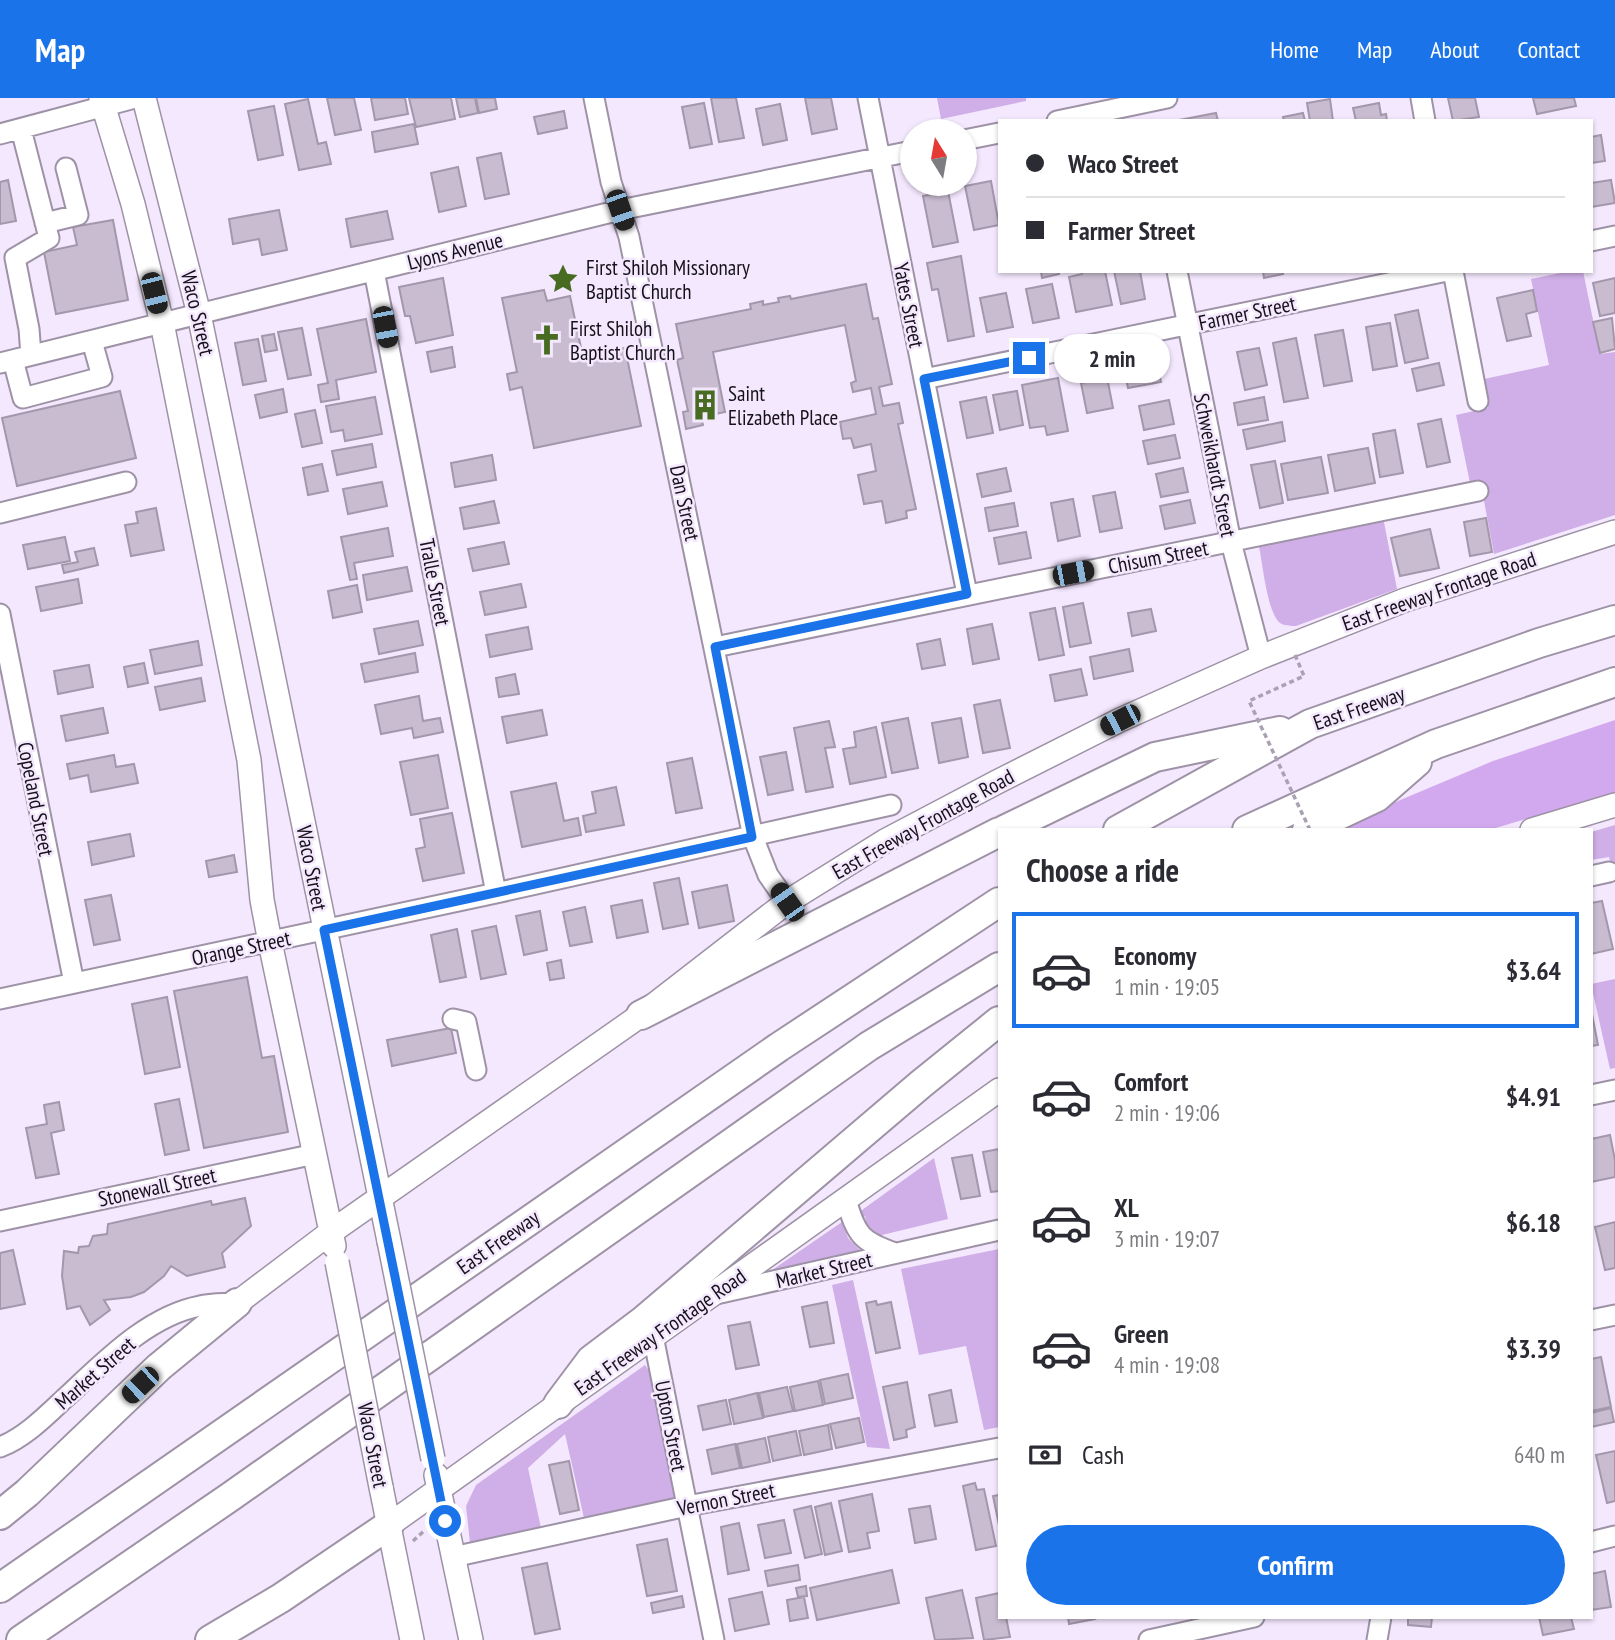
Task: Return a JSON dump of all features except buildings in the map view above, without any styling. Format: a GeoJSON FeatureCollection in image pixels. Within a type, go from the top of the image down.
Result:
{"type":"FeatureCollection","features":[{"type":"Feature","properties":{"kind":"highway","name":"East Freeway"},"geometry":{"type":"LineString","coordinates":[[1122,828],[1310,724],[1539,643],[1615,620]]}},
{"type":"Feature","properties":{"kind":"highway"},"geometry":{"type":"LineString","coordinates":[[1251,828],[1436,744],[1615,682]]}},
{"type":"Feature","properties":{"kind":"highway"},"geometry":{"type":"LineString","coordinates":[[1007,828],[1154,757],[1310,724]]}},
{"type":"Feature","properties":{"kind":"highway"},"geometry":{"type":"LineString","coordinates":[[1312,828],[1377,797],[1436,744]]}},
{"type":"Feature","properties":{"kind":"highway"},"geometry":{"type":"LineString","coordinates":[[641,1015],[998,833]]}},
{"type":"Feature","properties":{"kind":"highway","name":"East Freeway"},"geometry":{"type":"LineString","coordinates":[[0,1588],[779,1047],[998,903]]}},
{"type":"Feature","properties":{"kind":"highway"},"geometry":{"type":"LineString","coordinates":[[21,1640],[230,1497],[869,1046],[998,968]]}},
{"type":"Feature","properties":{"kind":"highway"},"geometry":{"type":"LineString","coordinates":[[558,1404],[591,1360],[645,1320],[921,1084],[998,1022]]}},
{"type":"Feature","properties":{"kind":"highway"},"geometry":{"type":"LineString","coordinates":[[0,1515],[27,1493],[159,1367],[237,1303]]}},
{"type":"Feature","properties":{"kind":"highway"},"geometry":{"type":"LineString","coordinates":[[211,1640],[281,1598],[389,1525]]}},
{"type":"Feature","properties":{"kind":"main road","name":"Waco Street"},"geometry":{"type":"LineString","coordinates":[[144,98],[200,314],[471,1640]]}},
{"type":"Feature","properties":{"kind":"main road","name":"Waco Street"},"geometry":{"type":"LineString","coordinates":[[102,102],[133,204],[162,323],[249,760],[262,900],[412,1640]]}},
{"type":"Feature","properties":{"kind":"main road","name":"East Freeway Frontage Road"},"geometry":{"type":"LineString","coordinates":[[237,1303],[331,1232],[641,1015],[787,902],[886,841],[1120,720],[1261,657],[1405,600],[1615,532]]}},
{"type":"Feature","properties":{"kind":"main road"},"geometry":{"type":"LineString","coordinates":[[223,626],[261,619]]}},
{"type":"Feature","properties":{"kind":"main road"},"geometry":{"type":"LineString","coordinates":[[1539,828],[1615,805]]}},
{"type":"Feature","properties":{"kind":"main road","name":"East Freeway Frontage Road"},"geometry":{"type":"LineString","coordinates":[[389,1525],[998,1091]]}},
{"type":"Feature","properties":{"kind":"street"},"geometry":{"type":"LineString","coordinates":[[0,134],[102,102],[135,98]]}},
{"type":"Feature","properties":{"kind":"street","name":"Dan Street"},"geometry":{"type":"LineString","coordinates":[[594,98],[611,182],[629,237],[752,837],[768,875],[787,902]]}},
{"type":"Feature","properties":{"kind":"street","name":"Yates Street"},"geometry":{"type":"LineString","coordinates":[[868,98],[967,594]]}},
{"type":"Feature","properties":{"kind":"street"},"geometry":{"type":"LineString","coordinates":[[1070,119],[1145,107],[1167,98]]}},
{"type":"Feature","properties":{"kind":"street"},"geometry":{"type":"LineString","coordinates":[[1421,98],[1425,119]]}},
{"type":"Feature","properties":{"kind":"street"},"geometry":{"type":"LineString","coordinates":[[21,129],[49,238],[15,258],[29,329],[15,360],[23,398],[102,377],[92,341]]}},
{"type":"Feature","properties":{"kind":"street"},"geometry":{"type":"LineString","coordinates":[[977,137],[998,133]]}},
{"type":"Feature","properties":{"kind":"street","name":"Lyons Avenue"},"geometry":{"type":"LineString","coordinates":[[15,360],[620,210],[900,153]]}},
{"type":"Feature","properties":{"kind":"street"},"geometry":{"type":"LineString","coordinates":[[45,223],[78,215],[66,168]]}},
{"type":"Feature","properties":{"kind":"street"},"geometry":{"type":"LineString","coordinates":[[1593,241],[1615,236]]}},
{"type":"Feature","properties":{"kind":"street","name":"Tralle Street"},"geometry":{"type":"LineString","coordinates":[[374,271],[496,893]]}},
{"type":"Feature","properties":{"kind":"street","name":"Schweikhardt Street"},"geometry":{"type":"LineString","coordinates":[[1177,273],[1231,542],[1261,657]]}},
{"type":"Feature","properties":{"kind":"street","name":"Farmer Street"},"geometry":{"type":"LineString","coordinates":[[924,379],[1437,273]]}},
{"type":"Feature","properties":{"kind":"street"},"geometry":{"type":"LineString","coordinates":[[1453,273],[1478,401]]}},
{"type":"Feature","properties":{"kind":"street"},"geometry":{"type":"LineString","coordinates":[[0,513],[126,482]]}},
{"type":"Feature","properties":{"kind":"street","name":"Chisum Street"},"geometry":{"type":"LineString","coordinates":[[715,647],[1478,491]]}},
{"type":"Feature","properties":{"kind":"street","name":"Copeland Street"},"geometry":{"type":"LineString","coordinates":[[0,614],[74,983]]}},
{"type":"Feature","properties":{"kind":"street","name":"Orange Street"},"geometry":{"type":"LineString","coordinates":[[0,999],[891,805]]}},
{"type":"Feature","properties":{"kind":"street"},"geometry":{"type":"LineString","coordinates":[[453,1019],[466,1022],[476,1070]]}},
{"type":"Feature","properties":{"kind":"street"},"geometry":{"type":"LineString","coordinates":[[1593,1095],[1615,1090]]}},
{"type":"Feature","properties":{"kind":"street","name":"Stonewall Street"},"geometry":{"type":"LineString","coordinates":[[0,1221],[315,1154]]}},
{"type":"Feature","properties":{"kind":"street","name":"Market Street"},"geometry":{"type":"LineString","coordinates":[[846,1200],[853,1223],[864,1239],[871,1245],[896,1253]]}},
{"type":"Feature","properties":{"kind":"street","name":"Market Street"},"geometry":{"type":"LineString","coordinates":[[711,1295],[998,1230]]}},
{"type":"Feature","properties":{"kind":"street","name":"Market Street"},"geometry":{"type":"LineString","coordinates":[[0,1447],[42,1420],[125,1341],[176,1314],[199,1306],[237,1303]]}},
{"type":"Feature","properties":{"kind":"street"},"geometry":{"type":"LineString","coordinates":[[1593,1320],[1615,1315]]}},
{"type":"Feature","properties":{"kind":"street","name":"Upton Street"},"geometry":{"type":"LineString","coordinates":[[653,1336],[714,1640]]}},
{"type":"Feature","properties":{"kind":"street","name":"Vernon Street"},"geometry":{"type":"LineString","coordinates":[[453,1557],[687,1506],[998,1448]]}},
{"type":"Feature","properties":{"kind":"street"},"geometry":{"type":"LineString","coordinates":[[1593,1542],[1615,1536]]}},
{"type":"Feature","properties":{"kind":"street"},"geometry":{"type":"LineString","coordinates":[[1149,1640],[1245,1619]]}},
{"type":"Feature","properties":{"kind":"street"},"geometry":{"type":"LineString","coordinates":[[1377,1640],[1381,1619]]}},
{"type":"Feature","properties":{"kind":"path"},"geometry":{"type":"LineString","coordinates":[[1295,655],[1304,676],[1249,701],[1307,828]]}},
{"type":"Feature","properties":{"kind":"path"},"geometry":{"type":"LineString","coordinates":[[407,1547],[424,1531]]}},
{"type":"Feature","properties":{"kind":"shaded area"},"geometry":{"type":"Polygon","coordinates":[[[937,98],[1026,98],[1026,101],[941,119],[937,98]]]}},
{"type":"Feature","properties":{"kind":"shaded area"},"geometry":{"type":"Polygon","coordinates":[[[1560,273],[1583,273],[1600,354],[1615,352],[1615,515],[1494,554],[1482,490],[1470,483],[1456,415],[1488,408],[1484,379],[1549,365],[1531,279],[1560,273]]]}},
{"type":"Feature","properties":{"kind":"shaded area"},"geometry":{"type":"Polygon","coordinates":[[[1383,517],[1397,589],[1296,626],[1280,623],[1269,599],[1259,547],[1383,517]]]}},
{"type":"Feature","properties":{"kind":"shaded area"},"geometry":{"type":"Polygon","coordinates":[[[1615,720],[1615,793],[1495,828],[1334,828],[1493,761],[1615,720]]]}},
{"type":"Feature","properties":{"kind":"shaded area"},"geometry":{"type":"Polygon","coordinates":[[[1615,825],[1615,883],[1609,857],[1593,860],[1593,831],[1615,825]]]}},
{"type":"Feature","properties":{"kind":"shaded area"},"geometry":{"type":"Polygon","coordinates":[[[1615,979],[1615,1068],[1610,1069],[1593,984],[1615,979]]]}},
{"type":"Feature","properties":{"kind":"shaded area"},"geometry":{"type":"Polygon","coordinates":[[[934,1158],[948,1219],[882,1235],[883,1238],[873,1234],[863,1222],[866,1221],[865,1216],[862,1217],[862,1210],[934,1158]]]}},
{"type":"Feature","properties":{"kind":"shaded area"},"geometry":{"type":"Polygon","coordinates":[[[842,1222],[848,1238],[860,1250],[861,1256],[765,1275],[842,1222]]]}},
{"type":"Feature","properties":{"kind":"shaded area"},"geometry":{"type":"Polygon","coordinates":[[[998,1249],[998,1427],[984,1430],[966,1346],[919,1355],[901,1269],[998,1249]]]}},
{"type":"Feature","properties":{"kind":"shaded area"},"geometry":{"type":"Polygon","coordinates":[[[853,1280],[890,1449],[867,1447],[832,1285],[853,1280]]]}},
{"type":"Feature","properties":{"kind":"shaded area"},"geometry":{"type":"Polygon","coordinates":[[[645,1365],[654,1378],[675,1498],[584,1518],[565,1434],[528,1468],[541,1528],[470,1543],[466,1506],[476,1485],[645,1365]]]}},
{"type":"Feature","properties":{"kind":"place","name":"First Shiloh Missionary Baptist Church"},"geometry":{"type":"Point","coordinates":[563,279]}},
{"type":"Feature","properties":{"kind":"place","name":"First Shiloh Baptist Church"},"geometry":{"type":"Point","coordinates":[547,340]}},
{"type":"Feature","properties":{"kind":"place","name":"Saint Elizabeth Place"},"geometry":{"type":"Point","coordinates":[705,405]}},
{"type":"Feature","properties":{"kind":"route"},"geometry":{"type":"LineString","coordinates":[[445,1521],[324,930],[752,837],[715,647],[967,594],[924,379],[1029,358]]}}]}
